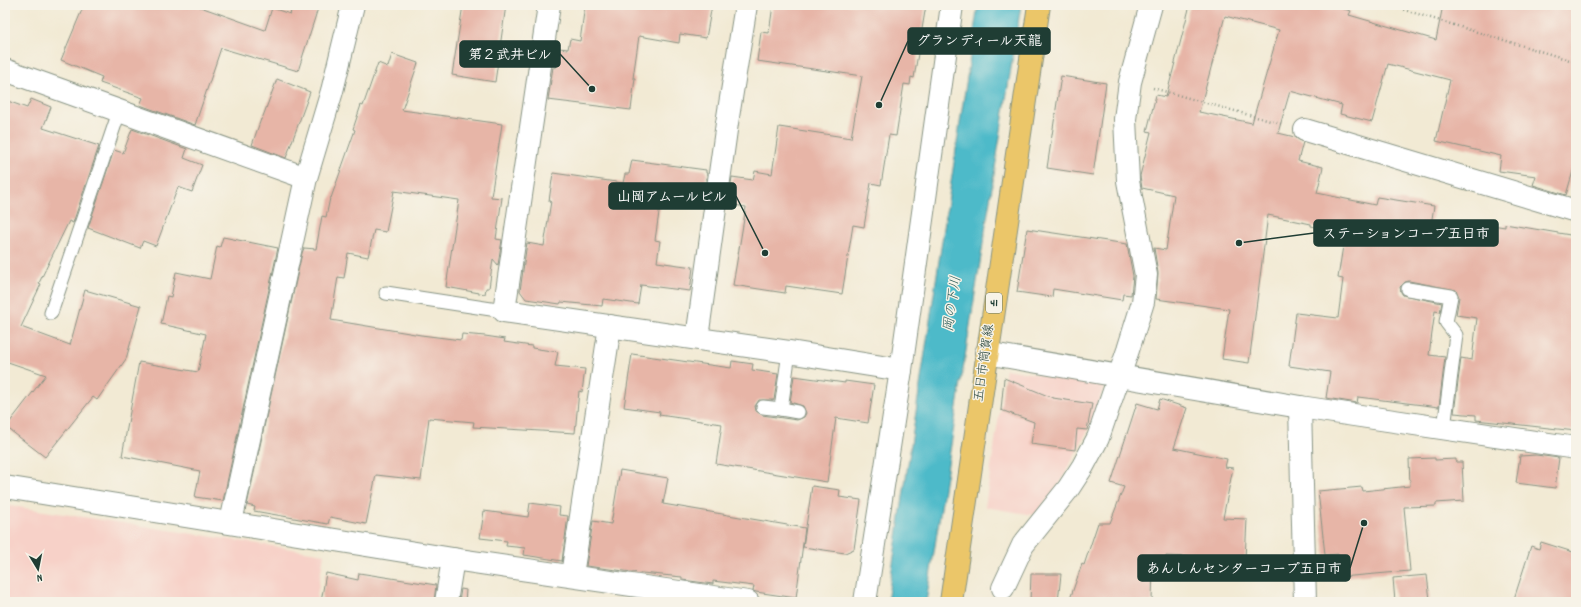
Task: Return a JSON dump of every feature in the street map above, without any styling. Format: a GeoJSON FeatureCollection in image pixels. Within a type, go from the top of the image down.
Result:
{"type":"FeatureCollection","features":[{"type":"Feature","properties":{"kind":"main road","name":"五日市筒賀線"},"geometry":{"type":"LineString","coordinates":[[950,602],[1039,5]]}},
{"type":"Feature","properties":{"kind":"street"},"geometry":{"type":"LineString","coordinates":[[231,522],[306,178],[332,91],[353,5]]}},
{"type":"Feature","properties":{"kind":"street"},"geometry":{"type":"LineString","coordinates":[[549,5],[504,311],[697,338],[901,370]]}},
{"type":"Feature","properties":{"kind":"street"},"geometry":{"type":"LineString","coordinates":[[697,338],[727,123],[746,5]]}},
{"type":"Feature","properties":{"kind":"street"},"geometry":{"type":"LineString","coordinates":[[865,602],[901,370],[952,5]]}},
{"type":"Feature","properties":{"kind":"street"},"geometry":{"type":"LineString","coordinates":[[1002,588],[1023,545],[1068,489],[1083,466],[1098,438],[1143,302],[1146,275],[1128,181],[1126,119],[1130,82],[1150,5]]}},
{"type":"Feature","properties":{"kind":"street"},"geometry":{"type":"LineString","coordinates":[[5,70],[306,178]]}},
{"type":"Feature","properties":{"kind":"street"},"geometry":{"type":"LineString","coordinates":[[1305,130],[1576,211]]}},
{"type":"Feature","properties":{"kind":"street"},"geometry":{"type":"LineString","coordinates":[[572,576],[610,326]]}},
{"type":"Feature","properties":{"kind":"street"},"geometry":{"type":"LineString","coordinates":[[986,353],[1300,407],[1576,448]]}},
{"type":"Feature","properties":{"kind":"street"},"geometry":{"type":"LineString","coordinates":[[1300,407],[1305,602]]}},
{"type":"Feature","properties":{"kind":"street"},"geometry":{"type":"LineString","coordinates":[[5,487],[231,522],[453,559],[748,602]]}},
{"type":"Feature","properties":{"kind":"street"},"geometry":{"type":"LineString","coordinates":[[446,602],[453,559]]}},
{"type":"Feature","properties":{"kind":"lane"},"geometry":{"type":"LineString","coordinates":[[51,313],[119,112]]}},
{"type":"Feature","properties":{"kind":"lane"},"geometry":{"type":"LineString","coordinates":[[1408,288],[1451,296],[1446,322],[1456,335],[1444,428]]}},
{"type":"Feature","properties":{"kind":"lane"},"geometry":{"type":"LineString","coordinates":[[386,293],[504,311]]}},
{"type":"Feature","properties":{"kind":"lane"},"geometry":{"type":"LineString","coordinates":[[781,409],[789,352]]}},
{"type":"Feature","properties":{"kind":"lane"},"geometry":{"type":"LineString","coordinates":[[763,407],[798,412]]}},
{"type":"Feature","properties":{"kind":"path"},"geometry":{"type":"LineString","coordinates":[[1388,5],[1576,62]]}},
{"type":"Feature","properties":{"kind":"path"},"geometry":{"type":"LineString","coordinates":[[1130,82],[1305,130]]}},
{"type":"Feature","properties":{"kind":"shaded area"},"geometry":{"type":"Polygon","coordinates":[[[1006,369],[1104,387],[1088,430],[1059,485],[1034,515],[985,507],[1006,369]]]}},
{"type":"Feature","properties":{"kind":"shaded area"},"geometry":{"type":"Polygon","coordinates":[[[5,505],[324,554],[316,602],[5,602],[5,505]]]}},
{"type":"Feature","properties":{"kind":"water","name":"岡の下川"},"geometry":{"type":"Polygon","coordinates":[[[978,5],[1021,5],[926,602],[887,602],[978,5]]]}},
{"type":"Feature","properties":{"kind":"building"},"geometry":{"type":"Polygon","coordinates":[[[84,5],[195,5],[265,30],[272,8],[290,14],[293,5],[319,5],[298,71],[221,48],[195,125],[140,105],[143,98],[100,83],[102,77],[61,60],[84,5]]]}},
{"type":"Feature","properties":{"kind":"building"},"geometry":{"type":"Polygon","coordinates":[[[463,5],[506,5],[495,82],[452,75],[463,5]]]}},
{"type":"Feature","properties":{"kind":"building"},"geometry":{"type":"Polygon","coordinates":[[[585,5],[712,5],[706,38],[680,34],[679,43],[639,36],[633,78],[635,78],[631,110],[548,100],[553,67],[556,68],[559,48],[568,49],[570,39],[580,41],[585,5]]]}},
{"type":"Feature","properties":{"kind":"building"},"geometry":{"type":"Polygon","coordinates":[[[773,5],[926,5],[914,78],[911,77],[910,85],[904,84],[896,136],[889,135],[881,185],[871,183],[864,227],[853,225],[842,294],[786,286],[785,293],[733,285],[746,207],[728,204],[732,177],[753,180],[755,171],[772,174],[779,127],[851,138],[862,76],[757,61],[761,32],[769,33],[773,5]]]}},
{"type":"Feature","properties":{"kind":"building"},"geometry":{"type":"Polygon","coordinates":[[[1190,5],[1330,5],[1351,11],[1349,15],[1436,40],[1443,5],[1576,5],[1576,161],[1566,195],[1533,185],[1536,176],[1499,171],[1501,156],[1436,141],[1450,80],[1388,64],[1372,122],[1340,114],[1342,105],[1290,91],[1278,133],[1295,137],[1303,142],[1298,161],[1323,167],[1317,193],[1375,205],[1377,197],[1434,206],[1431,225],[1490,234],[1492,225],[1505,227],[1505,224],[1576,236],[1576,431],[1476,420],[1476,415],[1454,413],[1461,358],[1472,360],[1477,318],[1456,315],[1459,297],[1456,290],[1409,281],[1405,282],[1400,287],[1403,295],[1442,303],[1440,312],[1435,311],[1429,355],[1445,357],[1439,407],[1358,397],[1357,403],[1326,398],[1330,372],[1289,366],[1296,313],[1338,318],[1343,279],[1338,278],[1345,233],[1268,215],[1249,363],[1222,359],[1229,309],[1156,299],[1158,273],[1154,248],[1166,250],[1174,195],[1142,188],[1140,176],[1151,132],[1147,131],[1156,95],[1166,97],[1190,5]],[[1225,16],[1199,112],[1252,123],[1279,30],[1225,16]]]}},
{"type":"Feature","properties":{"kind":"building"},"geometry":{"type":"Polygon","coordinates":[[[392,54],[418,63],[402,110],[502,124],[491,197],[502,198],[496,239],[502,240],[498,265],[493,259],[489,288],[486,288],[485,294],[446,287],[459,200],[394,191],[386,232],[374,230],[368,257],[348,253],[344,278],[338,277],[331,320],[461,340],[462,334],[485,336],[505,339],[504,342],[558,352],[555,366],[585,369],[582,392],[579,391],[575,433],[473,427],[474,422],[429,418],[421,480],[376,475],[366,524],[330,517],[328,524],[254,511],[255,507],[247,505],[302,253],[304,248],[316,249],[322,216],[326,217],[330,198],[355,130],[353,129],[361,105],[363,106],[378,63],[388,67],[392,54]]]}},
{"type":"Feature","properties":{"kind":"building"},"geometry":{"type":"Polygon","coordinates":[[[1061,76],[1106,83],[1093,175],[1047,168],[1061,76]]]}},
{"type":"Feature","properties":{"kind":"building"},"geometry":{"type":"Polygon","coordinates":[[[277,79],[310,92],[286,158],[252,145],[277,79]]]}},
{"type":"Feature","properties":{"kind":"building"},"geometry":{"type":"Polygon","coordinates":[[[31,99],[51,107],[43,128],[99,146],[73,223],[69,221],[39,283],[41,284],[21,327],[70,345],[85,290],[141,306],[126,359],[97,400],[93,397],[45,457],[6,427],[46,375],[5,361],[5,100],[27,108],[31,99]]]}},
{"type":"Feature","properties":{"kind":"building"},"geometry":{"type":"Polygon","coordinates":[[[132,129],[187,149],[184,158],[202,165],[192,192],[178,187],[156,246],[143,241],[140,248],[88,228],[114,150],[123,153],[132,129]]]}},
{"type":"Feature","properties":{"kind":"building"},"geometry":{"type":"Polygon","coordinates":[[[632,160],[706,170],[707,173],[702,205],[661,199],[655,240],[660,241],[657,262],[693,267],[690,291],[641,285],[638,304],[603,299],[602,306],[561,302],[560,304],[526,299],[520,291],[527,243],[544,246],[551,201],[549,201],[553,173],[623,183],[625,174],[629,174],[632,160]]]}},
{"type":"Feature","properties":{"kind":"building"},"geometry":{"type":"Polygon","coordinates":[[[1027,229],[1127,244],[1133,276],[1131,295],[1123,294],[1122,300],[1053,289],[1052,297],[1017,292],[1027,229]]]}},
{"type":"Feature","properties":{"kind":"building"},"geometry":{"type":"Polygon","coordinates":[[[223,237],[278,248],[223,501],[195,497],[200,471],[122,456],[139,362],[198,372],[206,334],[161,324],[167,296],[171,297],[176,272],[210,279],[217,246],[220,247],[223,237]]]}},
{"type":"Feature","properties":{"kind":"building"},"geometry":{"type":"Polygon","coordinates":[[[632,354],[731,368],[732,361],[753,364],[752,370],[778,374],[774,400],[759,400],[755,406],[756,411],[762,415],[797,420],[804,417],[806,413],[803,406],[790,402],[794,376],[845,383],[845,381],[874,385],[868,423],[836,418],[827,482],[716,464],[722,424],[659,415],[660,412],[624,407],[632,354]]]}},
{"type":"Feature","properties":{"kind":"building"},"geometry":{"type":"Polygon","coordinates":[[[1004,378],[1053,398],[1092,404],[1087,430],[1077,429],[1075,450],[1031,444],[1034,422],[1001,410],[1004,378]]]}},
{"type":"Feature","properties":{"kind":"building"},"geometry":{"type":"Polygon","coordinates":[[[1160,399],[1187,408],[1174,448],[1227,459],[1225,467],[1233,468],[1223,518],[1247,519],[1245,559],[1166,556],[1165,562],[1153,561],[1152,602],[1069,602],[1082,564],[1084,565],[1098,523],[1110,523],[1124,487],[1111,483],[1137,403],[1157,409],[1160,399]]]}},
{"type":"Feature","properties":{"kind":"building"},"geometry":{"type":"Polygon","coordinates":[[[1536,455],[1559,458],[1555,488],[1516,483],[1520,456],[1536,455]]]}},
{"type":"Feature","properties":{"kind":"building"},"geometry":{"type":"Polygon","coordinates":[[[1435,458],[1435,460],[1456,459],[1456,462],[1462,462],[1464,501],[1436,503],[1436,506],[1404,507],[1410,571],[1341,577],[1339,554],[1325,555],[1318,491],[1362,487],[1363,491],[1410,486],[1409,459],[1435,458]]]}},
{"type":"Feature","properties":{"kind":"building"},"geometry":{"type":"Polygon","coordinates":[[[620,470],[668,478],[663,504],[805,528],[796,598],[756,592],[753,591],[754,586],[713,581],[713,584],[682,580],[682,577],[586,566],[593,521],[611,524],[620,470]]]}},
{"type":"Feature","properties":{"kind":"building"},"geometry":{"type":"Polygon","coordinates":[[[812,486],[840,490],[839,497],[861,500],[854,549],[845,553],[803,547],[812,486]]]}},
{"type":"Feature","properties":{"kind":"building"},"geometry":{"type":"Polygon","coordinates":[[[530,503],[560,507],[559,515],[568,516],[562,561],[524,555],[525,548],[506,546],[507,541],[480,538],[484,511],[528,517],[530,503]]]}},
{"type":"Feature","properties":{"kind":"building"},"geometry":{"type":"Polygon","coordinates":[[[1541,542],[1576,553],[1576,602],[1513,602],[1531,546],[1539,549],[1541,542]]]}},
{"type":"Feature","properties":{"kind":"building"},"geometry":{"type":"Polygon","coordinates":[[[326,573],[358,580],[359,573],[436,585],[434,602],[321,602],[326,573]]]}},
{"type":"Feature","properties":{"kind":"building"},"geometry":{"type":"Polygon","coordinates":[[[1031,574],[1061,574],[1058,602],[1030,602],[1031,574]]]}},
{"type":"Feature","properties":{"kind":"building"},"geometry":{"type":"Polygon","coordinates":[[[1427,575],[1430,600],[1395,602],[1393,578],[1427,575]]]}},
{"type":"Feature","properties":{"kind":"building"},"geometry":{"type":"Polygon","coordinates":[[[461,589],[466,590],[465,602],[459,602],[461,589]]]}},
{"type":"Feature","properties":{"kind":"place","name":"第２武井ビル"},"geometry":{"type":"Point","coordinates":[592,89]}},
{"type":"Feature","properties":{"kind":"place","name":"グランディール天龍"},"geometry":{"type":"Point","coordinates":[879,105]}},
{"type":"Feature","properties":{"kind":"place","name":"ステーションコープ五日市"},"geometry":{"type":"Point","coordinates":[1239,243]}},
{"type":"Feature","properties":{"kind":"place","name":"山岡アムールビル"},"geometry":{"type":"Point","coordinates":[765,253]}},
{"type":"Feature","properties":{"kind":"place","name":"あんしんセンターコープ五日市"},"geometry":{"type":"Point","coordinates":[1364,523]}}]}
